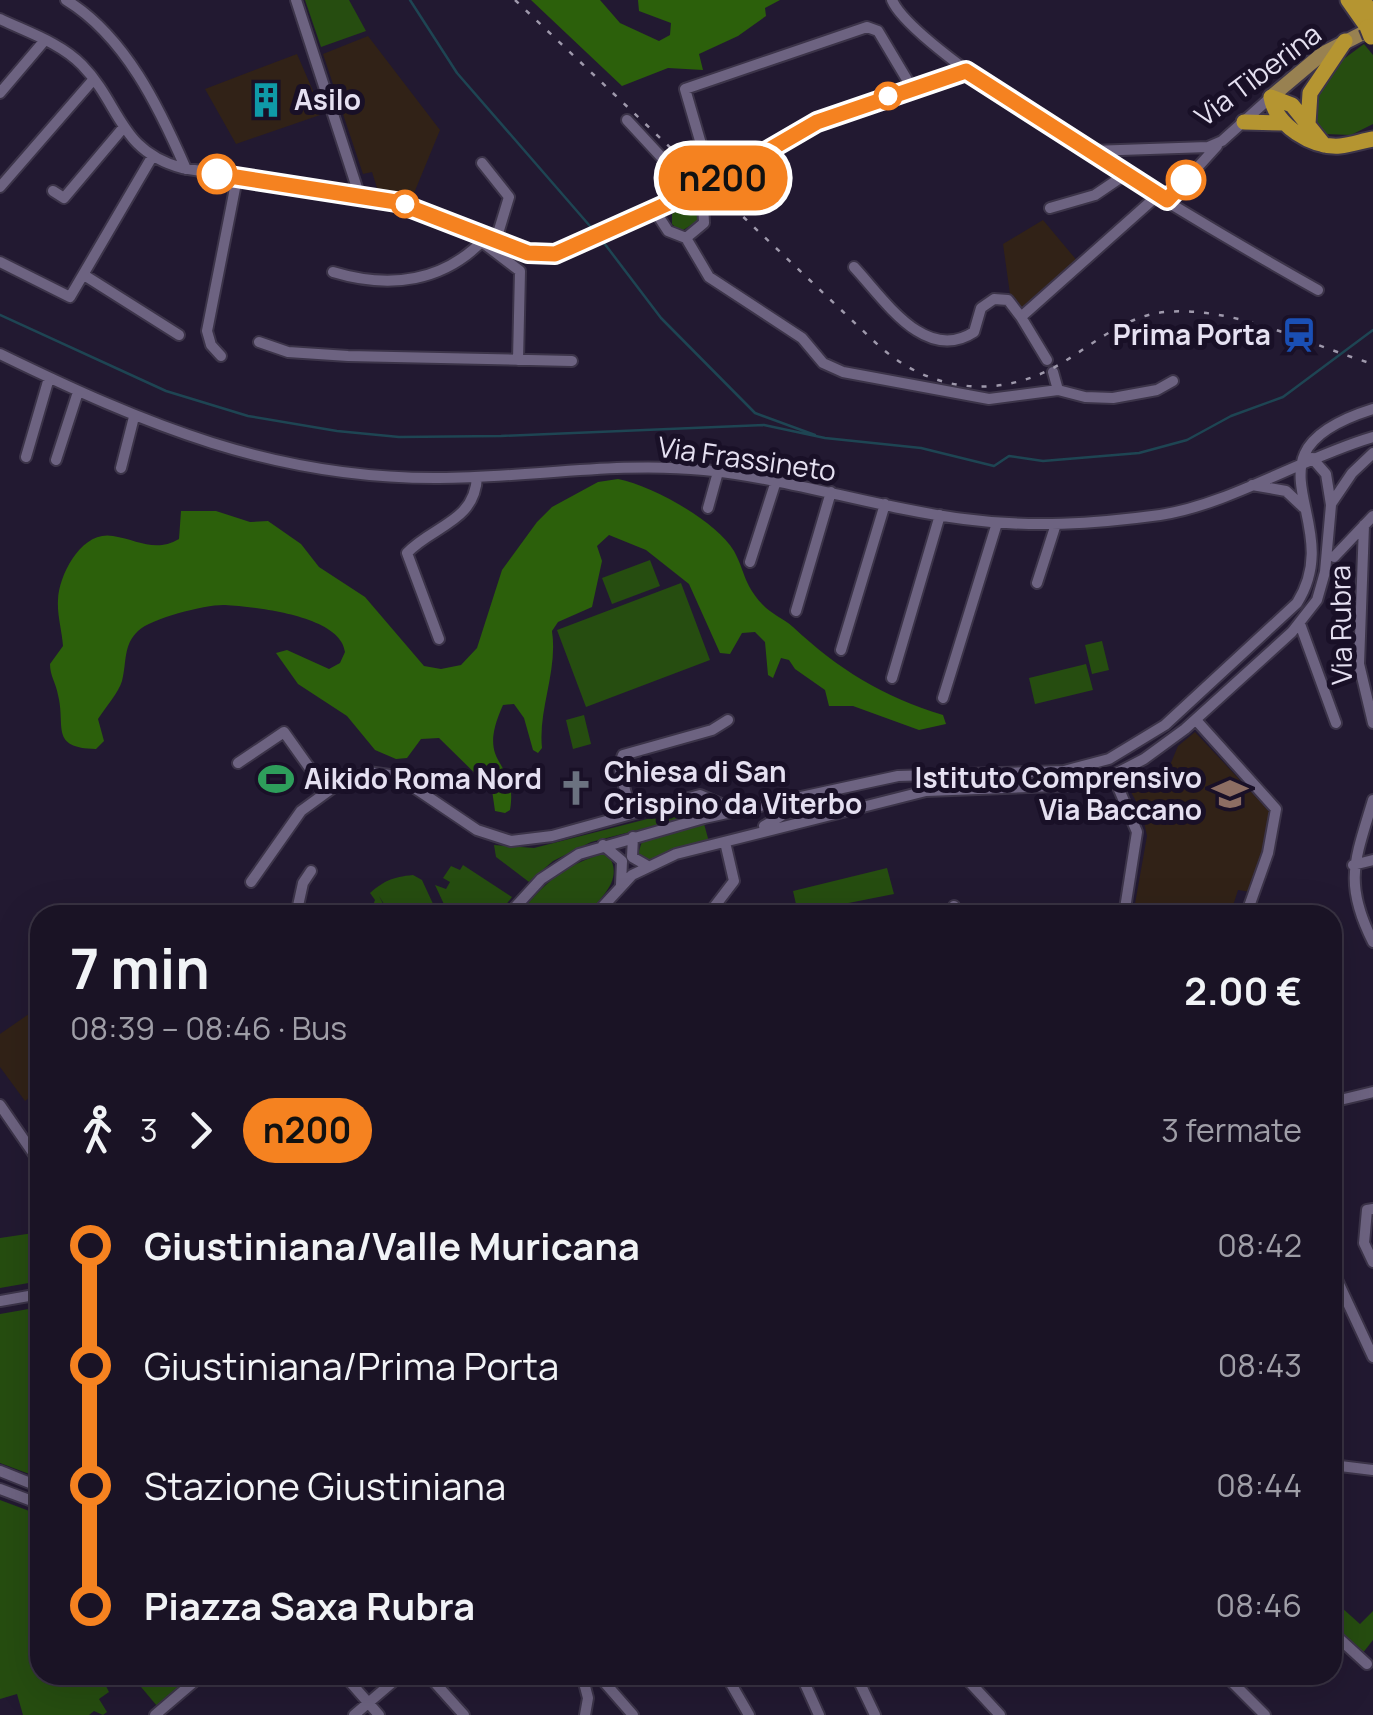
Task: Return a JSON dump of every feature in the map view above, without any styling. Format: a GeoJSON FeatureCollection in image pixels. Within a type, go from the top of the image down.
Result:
{"type":"FeatureCollection","features":[{"type":"Feature","properties":{"kind":"highway"},"geometry":{"type":"LineString","coordinates":[[1363,0],[1372,31]]}},
{"type":"Feature","properties":{"kind":"highway"},"geometry":{"type":"LineString","coordinates":[[1349,1],[1372,31]]}},
{"type":"Feature","properties":{"kind":"highway"},"geometry":{"type":"LineString","coordinates":[[1309,128],[1308,97],[1345,41]]}},
{"type":"Feature","properties":{"kind":"highway"},"geometry":{"type":"LineString","coordinates":[[1271,97],[1284,123]]}},
{"type":"Feature","properties":{"kind":"highway"},"geometry":{"type":"LineString","coordinates":[[1271,97],[1289,103],[1324,145]]}},
{"type":"Feature","properties":{"kind":"highway"},"geometry":{"type":"LineString","coordinates":[[1244,122],[1284,123],[1324,145],[1369,138]]}},
{"type":"Feature","properties":{"kind":"main road","name":"Via Tiberina"},"geometry":{"type":"LineString","coordinates":[[1271,97],[1312,61],[1345,41],[1372,31]]}},
{"type":"Feature","properties":{"kind":"street"},"geometry":{"type":"LineString","coordinates":[[66,0],[91,19],[139,76],[186,169]]}},
{"type":"Feature","properties":{"kind":"street"},"geometry":{"type":"LineString","coordinates":[[296,0],[360,194]]}},
{"type":"Feature","properties":{"kind":"street"},"geometry":{"type":"LineString","coordinates":[[892,0],[905,21],[966,71],[1162,198],[1318,290]]}},
{"type":"Feature","properties":{"kind":"street"},"geometry":{"type":"LineString","coordinates":[[0,19],[71,55],[94,80],[123,128],[152,157],[186,169],[360,194],[415,208],[537,255],[570,250],[688,196],[817,122],[966,71]]}},
{"type":"Feature","properties":{"kind":"street"},"geometry":{"type":"LineString","coordinates":[[718,166],[701,144],[685,89],[867,27],[878,32],[912,88]]}},
{"type":"Feature","properties":{"kind":"street"},"geometry":{"type":"LineString","coordinates":[[0,94],[46,40]]}},
{"type":"Feature","properties":{"kind":"street"},"geometry":{"type":"LineString","coordinates":[[0,187],[94,80]]}},
{"type":"Feature","properties":{"kind":"street","name":"Via Tiberina"},"geometry":{"type":"LineString","coordinates":[[1174,149],[1208,147],[1222,141],[1271,97]]}},
{"type":"Feature","properties":{"kind":"street"},"geometry":{"type":"LineString","coordinates":[[627,120],[703,202],[704,224],[686,238]]}},
{"type":"Feature","properties":{"kind":"street"},"geometry":{"type":"LineString","coordinates":[[53,191],[64,198],[123,128]]}},
{"type":"Feature","properties":{"kind":"street"},"geometry":{"type":"LineString","coordinates":[[1020,317],[1190,175],[1222,141]]}},
{"type":"Feature","properties":{"kind":"street"},"geometry":{"type":"LineString","coordinates":[[1090,151],[1174,149],[1190,158],[1190,175]]}},
{"type":"Feature","properties":{"kind":"street"},"geometry":{"type":"LineString","coordinates":[[1050,208],[1095,195],[1126,174],[1131,160],[1142,150]]}},
{"type":"Feature","properties":{"kind":"street"},"geometry":{"type":"LineString","coordinates":[[0,262],[68,298],[152,157]]}},
{"type":"Feature","properties":{"kind":"street"},"geometry":{"type":"LineString","coordinates":[[333,272],[375,283],[407,282],[437,272],[488,239],[510,196],[482,164]]}},
{"type":"Feature","properties":{"kind":"street"},"geometry":{"type":"LineString","coordinates":[[221,356],[210,344],[207,330],[238,178]]}},
{"type":"Feature","properties":{"kind":"street"},"geometry":{"type":"LineString","coordinates":[[655,211],[668,231],[686,238],[712,279],[802,338],[829,367],[977,399],[1020,398],[1058,390],[1085,398],[1113,398],[1158,390],[1174,381]]}},
{"type":"Feature","properties":{"kind":"street"},"geometry":{"type":"LineString","coordinates":[[488,239],[520,271],[518,360]]}},
{"type":"Feature","properties":{"kind":"street"},"geometry":{"type":"LineString","coordinates":[[854,267],[910,326],[936,342],[952,343],[972,334],[981,308],[994,299],[1008,300],[1047,360]]}},
{"type":"Feature","properties":{"kind":"street"},"geometry":{"type":"LineString","coordinates":[[84,276],[179,335]]}},
{"type":"Feature","properties":{"kind":"street"},"geometry":{"type":"LineString","coordinates":[[259,342],[310,354],[572,361]]}},
{"type":"Feature","properties":{"kind":"street","name":"Via Frassineto"},"geometry":{"type":"LineString","coordinates":[[0,354],[134,417],[240,454],[300,467],[406,478],[477,478],[644,467],[718,472],[776,480],[940,516],[996,523],[1056,524],[1165,514],[1373,437]]}},
{"type":"Feature","properties":{"kind":"street"},"geometry":{"type":"LineString","coordinates":[[1053,372],[1058,390]]}},
{"type":"Feature","properties":{"kind":"street"},"geometry":{"type":"LineString","coordinates":[[26,457],[49,378]]}},
{"type":"Feature","properties":{"kind":"street"},"geometry":{"type":"LineString","coordinates":[[56,460],[78,392]]}},
{"type":"Feature","properties":{"kind":"street"},"geometry":{"type":"LineString","coordinates":[[518,905],[548,873],[603,844],[633,836],[898,776],[1064,771],[1132,748],[1165,725],[1296,603],[1308,572],[1307,511],[1299,463],[1315,436],[1373,409]]}},
{"type":"Feature","properties":{"kind":"street"},"geometry":{"type":"LineString","coordinates":[[122,468],[134,417]]}},
{"type":"Feature","properties":{"kind":"street"},"geometry":{"type":"LineString","coordinates":[[1348,418],[1344,432],[1358,442]]}},
{"type":"Feature","properties":{"kind":"street"},"geometry":{"type":"LineString","coordinates":[[1331,505],[1352,473],[1373,454]]}},
{"type":"Feature","properties":{"kind":"street"},"geometry":{"type":"LineString","coordinates":[[604,905],[647,865],[725,842],[926,792],[1052,789],[1113,775],[1171,741],[1300,624],[1323,585],[1331,505],[1326,474],[1312,458]]}},
{"type":"Feature","properties":{"kind":"street"},"geometry":{"type":"LineString","coordinates":[[708,508],[718,472]]}},
{"type":"Feature","properties":{"kind":"street"},"geometry":{"type":"LineString","coordinates":[[439,639],[407,552],[466,509],[474,496],[477,478]]}},
{"type":"Feature","properties":{"kind":"street"},"geometry":{"type":"LineString","coordinates":[[750,562],[776,480]]}},
{"type":"Feature","properties":{"kind":"street"},"geometry":{"type":"LineString","coordinates":[[1246,485],[1286,491],[1307,511]]}},
{"type":"Feature","properties":{"kind":"street"},"geometry":{"type":"LineString","coordinates":[[796,611],[831,492]]}},
{"type":"Feature","properties":{"kind":"street"},"geometry":{"type":"LineString","coordinates":[[1307,511],[1316,498],[1331,505]]}},
{"type":"Feature","properties":{"kind":"street"},"geometry":{"type":"LineString","coordinates":[[841,650],[885,504]]}},
{"type":"Feature","properties":{"kind":"street"},"geometry":{"type":"LineString","coordinates":[[892,678],[940,516]]}},
{"type":"Feature","properties":{"kind":"street"},"geometry":{"type":"LineString","coordinates":[[1334,557],[1369,521]]}},
{"type":"Feature","properties":{"kind":"street","name":"Via Rubra"},"geometry":{"type":"LineString","coordinates":[[1369,521],[1359,664],[1373,723]]}},
{"type":"Feature","properties":{"kind":"street"},"geometry":{"type":"LineString","coordinates":[[944,698],[996,523]]}},
{"type":"Feature","properties":{"kind":"street"},"geometry":{"type":"LineString","coordinates":[[1036,584],[1056,524]]}},
{"type":"Feature","properties":{"kind":"street"},"geometry":{"type":"LineString","coordinates":[[1300,624],[1336,723]]}},
{"type":"Feature","properties":{"kind":"street"},"geometry":{"type":"LineString","coordinates":[[631,814],[619,766],[623,755],[712,730],[728,720]]}},
{"type":"Feature","properties":{"kind":"street"},"geometry":{"type":"LineString","coordinates":[[1196,720],[1276,809],[1268,853],[1250,905]]}},
{"type":"Feature","properties":{"kind":"street"},"geometry":{"type":"LineString","coordinates":[[238,763],[284,732],[326,791]]}},
{"type":"Feature","properties":{"kind":"street"},"geometry":{"type":"LineString","coordinates":[[251,882],[259,876],[284,828],[326,791],[360,774],[389,773],[476,830],[518,842],[702,795],[735,810]]}},
{"type":"Feature","properties":{"kind":"street"},"geometry":{"type":"LineString","coordinates":[[1113,775],[1131,808],[1137,832],[1126,905]]}},
{"type":"Feature","properties":{"kind":"street"},"geometry":{"type":"LineString","coordinates":[[686,800],[700,802],[704,818]]}},
{"type":"Feature","properties":{"kind":"street"},"geometry":{"type":"LineString","coordinates":[[1373,800],[1353,866],[1355,904],[1373,942]]}},
{"type":"Feature","properties":{"kind":"street"},"geometry":{"type":"LineString","coordinates":[[746,836],[780,818],[780,809],[772,802]]}},
{"type":"Feature","properties":{"kind":"street"},"geometry":{"type":"LineString","coordinates":[[633,836],[632,856],[647,865]]}},
{"type":"Feature","properties":{"kind":"street"},"geometry":{"type":"LineString","coordinates":[[716,905],[734,882],[725,842]]}},
{"type":"Feature","properties":{"kind":"street"},"geometry":{"type":"LineString","coordinates":[[603,844],[623,865],[620,886]]}},
{"type":"Feature","properties":{"kind":"street"},"geometry":{"type":"LineString","coordinates":[[1353,866],[1373,860]]}},
{"type":"Feature","properties":{"kind":"street"},"geometry":{"type":"LineString","coordinates":[[298,905],[303,883],[311,871]]}},
{"type":"Feature","properties":{"kind":"street"},"geometry":{"type":"LineString","coordinates":[[1342,1100],[1373,1092]]}},
{"type":"Feature","properties":{"kind":"street"},"geometry":{"type":"LineString","coordinates":[[0,1105],[30,1140]]}},
{"type":"Feature","properties":{"kind":"street"},"geometry":{"type":"LineString","coordinates":[[1373,1208],[1366,1210],[1364,1243],[1373,1262]]}},
{"type":"Feature","properties":{"kind":"street"},"geometry":{"type":"LineString","coordinates":[[1342,1290],[1373,1358]]}},
{"type":"Feature","properties":{"kind":"street"},"geometry":{"type":"LineString","coordinates":[[0,1301],[30,1296]]}},
{"type":"Feature","properties":{"kind":"street"},"geometry":{"type":"LineString","coordinates":[[1342,1466],[1373,1470]]}},
{"type":"Feature","properties":{"kind":"street"},"geometry":{"type":"LineString","coordinates":[[0,1471],[30,1482]]}},
{"type":"Feature","properties":{"kind":"street"},"geometry":{"type":"LineString","coordinates":[[0,1490],[30,1500]]}},
{"type":"Feature","properties":{"kind":"street"},"geometry":{"type":"LineString","coordinates":[[1342,1640],[1371,1663]]}},
{"type":"Feature","properties":{"kind":"street"},"geometry":{"type":"LineString","coordinates":[[155,1715],[190,1685]]}},
{"type":"Feature","properties":{"kind":"street"},"geometry":{"type":"LineString","coordinates":[[353,1685],[378,1715]]}},
{"type":"Feature","properties":{"kind":"street"},"geometry":{"type":"LineString","coordinates":[[354,1715],[389,1685]]}},
{"type":"Feature","properties":{"kind":"street"},"geometry":{"type":"LineString","coordinates":[[437,1685],[464,1715]]}},
{"type":"Feature","properties":{"kind":"street"},"geometry":{"type":"LineString","coordinates":[[585,1685],[588,1698],[585,1715]]}},
{"type":"Feature","properties":{"kind":"street"},"geometry":{"type":"LineString","coordinates":[[606,1685],[632,1715]]}},
{"type":"Feature","properties":{"kind":"street"},"geometry":{"type":"LineString","coordinates":[[732,1685],[749,1715]]}},
{"type":"Feature","properties":{"kind":"street"},"geometry":{"type":"LineString","coordinates":[[806,1685],[819,1715]]}},
{"type":"Feature","properties":{"kind":"street"},"geometry":{"type":"LineString","coordinates":[[860,1685],[874,1715]]}},
{"type":"Feature","properties":{"kind":"street"},"geometry":{"type":"LineString","coordinates":[[972,1685],[1000,1715]]}},
{"type":"Feature","properties":{"kind":"street"},"geometry":{"type":"LineString","coordinates":[[1235,1685],[1266,1715]]}},
{"type":"Feature","properties":{"kind":"shaded area"},"geometry":{"type":"Polygon","coordinates":[[[368,36],[440,130],[412,198],[378,191],[372,172],[363,174],[323,54],[368,36]]]}},
{"type":"Feature","properties":{"kind":"shaded area"},"geometry":{"type":"Polygon","coordinates":[[[297,54],[323,114],[236,144],[205,89],[297,54]]]}},
{"type":"Feature","properties":{"kind":"shaded area"},"geometry":{"type":"Polygon","coordinates":[[[1043,220],[1079,263],[1024,307],[1018,307],[1010,294],[1003,244],[1043,220]]]}},
{"type":"Feature","properties":{"kind":"shaded area"},"geometry":{"type":"Polygon","coordinates":[[[1195,732],[1269,811],[1270,832],[1251,892],[1238,890],[1233,905],[1135,905],[1147,836],[1142,812],[1126,783],[1151,786],[1163,782],[1178,746],[1195,732]]]}},
{"type":"Feature","properties":{"kind":"shaded area"},"geometry":{"type":"Polygon","coordinates":[[[30,1013],[30,1097],[25,1101],[0,1067],[0,1034],[30,1013]]]}},
{"type":"Feature","properties":{"kind":"green space"},"geometry":{"type":"Polygon","coordinates":[[[305,0],[349,0],[366,31],[321,47],[305,0]]]}},
{"type":"Feature","properties":{"kind":"green space"},"geometry":{"type":"Polygon","coordinates":[[[531,0],[600,0],[620,23],[659,41],[670,35],[671,23],[639,11],[638,0],[780,0],[765,8],[766,16],[738,36],[699,54],[703,70],[668,68],[622,86],[531,0]]]}},
{"type":"Feature","properties":{"kind":"green space"},"geometry":{"type":"Polygon","coordinates":[[[1364,44],[1373,55],[1373,124],[1351,135],[1325,134],[1318,127],[1312,105],[1334,66],[1364,44]]]}},
{"type":"Feature","properties":{"kind":"green space"},"geometry":{"type":"Polygon","coordinates":[[[697,200],[704,217],[680,232],[672,224],[672,214],[697,200]]]}},
{"type":"Feature","properties":{"kind":"green space"},"geometry":{"type":"Polygon","coordinates":[[[618,479],[665,497],[699,517],[734,551],[751,590],[766,607],[844,669],[901,700],[943,715],[946,724],[919,730],[853,706],[829,706],[825,690],[795,669],[789,660],[781,658],[773,678],[768,675],[765,642],[755,632],[742,633],[730,654],[720,653],[689,584],[646,550],[609,535],[597,546],[602,561],[592,607],[558,622],[552,631],[542,748],[538,753],[533,750],[524,718],[514,704],[503,705],[495,726],[495,752],[511,793],[510,810],[505,813],[495,811],[492,790],[439,738],[421,739],[407,758],[396,759],[375,750],[347,716],[298,684],[276,653],[287,650],[329,669],[340,663],[345,652],[340,640],[329,630],[276,611],[217,605],[145,626],[130,642],[120,685],[98,719],[104,741],[96,749],[81,748],[65,740],[50,664],[63,646],[59,590],[74,556],[91,540],[113,536],[154,545],[170,543],[179,539],[181,511],[216,511],[250,522],[268,521],[301,544],[319,567],[365,597],[424,666],[441,669],[461,665],[477,648],[502,570],[537,522],[552,507],[598,482],[618,479]]]}},
{"type":"Feature","properties":{"kind":"green space"},"geometry":{"type":"Polygon","coordinates":[[[650,560],[660,586],[612,604],[602,578],[650,560]]]}},
{"type":"Feature","properties":{"kind":"green space"},"geometry":{"type":"Polygon","coordinates":[[[681,583],[710,660],[586,707],[557,630],[681,583]]]}},
{"type":"Feature","properties":{"kind":"green space"},"geometry":{"type":"Polygon","coordinates":[[[1102,641],[1109,670],[1092,674],[1085,645],[1102,641]]]}},
{"type":"Feature","properties":{"kind":"green space"},"geometry":{"type":"Polygon","coordinates":[[[1086,664],[1093,690],[1035,704],[1029,678],[1086,664]]]}},
{"type":"Feature","properties":{"kind":"green space"},"geometry":{"type":"Polygon","coordinates":[[[584,715],[591,744],[573,749],[566,720],[584,715]]]}},
{"type":"Feature","properties":{"kind":"green space"},"geometry":{"type":"Polygon","coordinates":[[[700,808],[696,815],[591,842],[553,861],[529,882],[496,857],[494,845],[534,848],[700,808]]]}},
{"type":"Feature","properties":{"kind":"green space"},"geometry":{"type":"Polygon","coordinates":[[[703,820],[709,842],[647,860],[638,854],[643,838],[703,820]]]}},
{"type":"Feature","properties":{"kind":"green space"},"geometry":{"type":"Polygon","coordinates":[[[607,853],[612,862],[610,886],[595,905],[528,905],[557,876],[580,862],[607,853]]]}},
{"type":"Feature","properties":{"kind":"green space"},"geometry":{"type":"Polygon","coordinates":[[[463,865],[512,897],[506,905],[444,905],[435,885],[446,889],[450,882],[443,878],[451,866],[460,870],[463,865]]]}},
{"type":"Feature","properties":{"kind":"green space"},"geometry":{"type":"Polygon","coordinates":[[[887,868],[894,894],[838,905],[796,905],[793,891],[887,868]]]}},
{"type":"Feature","properties":{"kind":"green space"},"geometry":{"type":"Polygon","coordinates":[[[413,875],[422,880],[434,905],[385,905],[379,896],[384,905],[373,905],[375,900],[370,893],[394,878],[413,875]]]}},
{"type":"Feature","properties":{"kind":"green space"},"geometry":{"type":"Polygon","coordinates":[[[30,1234],[30,1283],[0,1288],[0,1238],[30,1234]]]}},
{"type":"Feature","properties":{"kind":"green space"},"geometry":{"type":"Polygon","coordinates":[[[30,1309],[30,1474],[0,1463],[0,1314],[30,1309]]]}},
{"type":"Feature","properties":{"kind":"green space"},"geometry":{"type":"Polygon","coordinates":[[[0,1500],[30,1511],[30,1685],[107,1685],[109,1692],[99,1699],[107,1712],[103,1715],[94,1711],[89,1715],[23,1715],[17,1694],[0,1699],[0,1500]]]}},
{"type":"Feature","properties":{"kind":"green space"},"geometry":{"type":"Polygon","coordinates":[[[1342,1608],[1360,1624],[1373,1611],[1373,1640],[1362,1654],[1342,1634],[1342,1608]]]}},
{"type":"Feature","properties":{"kind":"green space"},"geometry":{"type":"Polygon","coordinates":[[[139,1685],[181,1685],[157,1706],[139,1685]]]}},
{"type":"Feature","properties":{"kind":"waterway"},"geometry":{"type":"LineString","coordinates":[[410,0],[457,73],[596,233]]}},
{"type":"Feature","properties":{"kind":"waterway"},"geometry":{"type":"LineString","coordinates":[[601,239],[661,318],[755,413],[815,435]]}},
{"type":"Feature","properties":{"kind":"waterway"},"geometry":{"type":"LineString","coordinates":[[0,315],[166,391],[248,416],[337,431],[399,437],[501,436],[764,425],[825,438],[921,448],[994,466],[1009,456],[1043,461],[1139,453],[1187,440],[1231,416],[1283,397],[1373,330]]}},
{"type":"Feature","properties":{"kind":"railway"},"geometry":{"type":"LineString","coordinates":[[515,0],[878,345],[920,373],[967,386],[1015,383],[1062,363],[1124,325],[1165,312],[1192,312],[1245,321],[1373,364]]}},
{"type":"Feature","properties":{"kind":"bus line","name":"n200"},"geometry":{"type":"LineString","coordinates":[[217,174],[396,202],[528,253],[555,254],[567,252],[724,178],[817,122],[966,71],[1167,200],[1186,180]]}},
{"type":"Feature","properties":{"kind":"place","name":"Asilo"},"geometry":{"type":"Point","coordinates":[266,100]}},
{"type":"Feature","properties":{"kind":"place","name":"Prima Porta"},"geometry":{"type":"Point","coordinates":[1299,335]}},
{"type":"Feature","properties":{"kind":"place","name":"Aikido Roma Nord"},"geometry":{"type":"Point","coordinates":[276,779]}},
{"type":"Feature","properties":{"kind":"place","name":"Chiesa di San Crispino da Viterbo"},"geometry":{"type":"Point","coordinates":[576,788]}},
{"type":"Feature","properties":{"kind":"place","name":"Istituto Comprensivo Via Baccano"},"geometry":{"type":"Point","coordinates":[1230,794]}}]}
